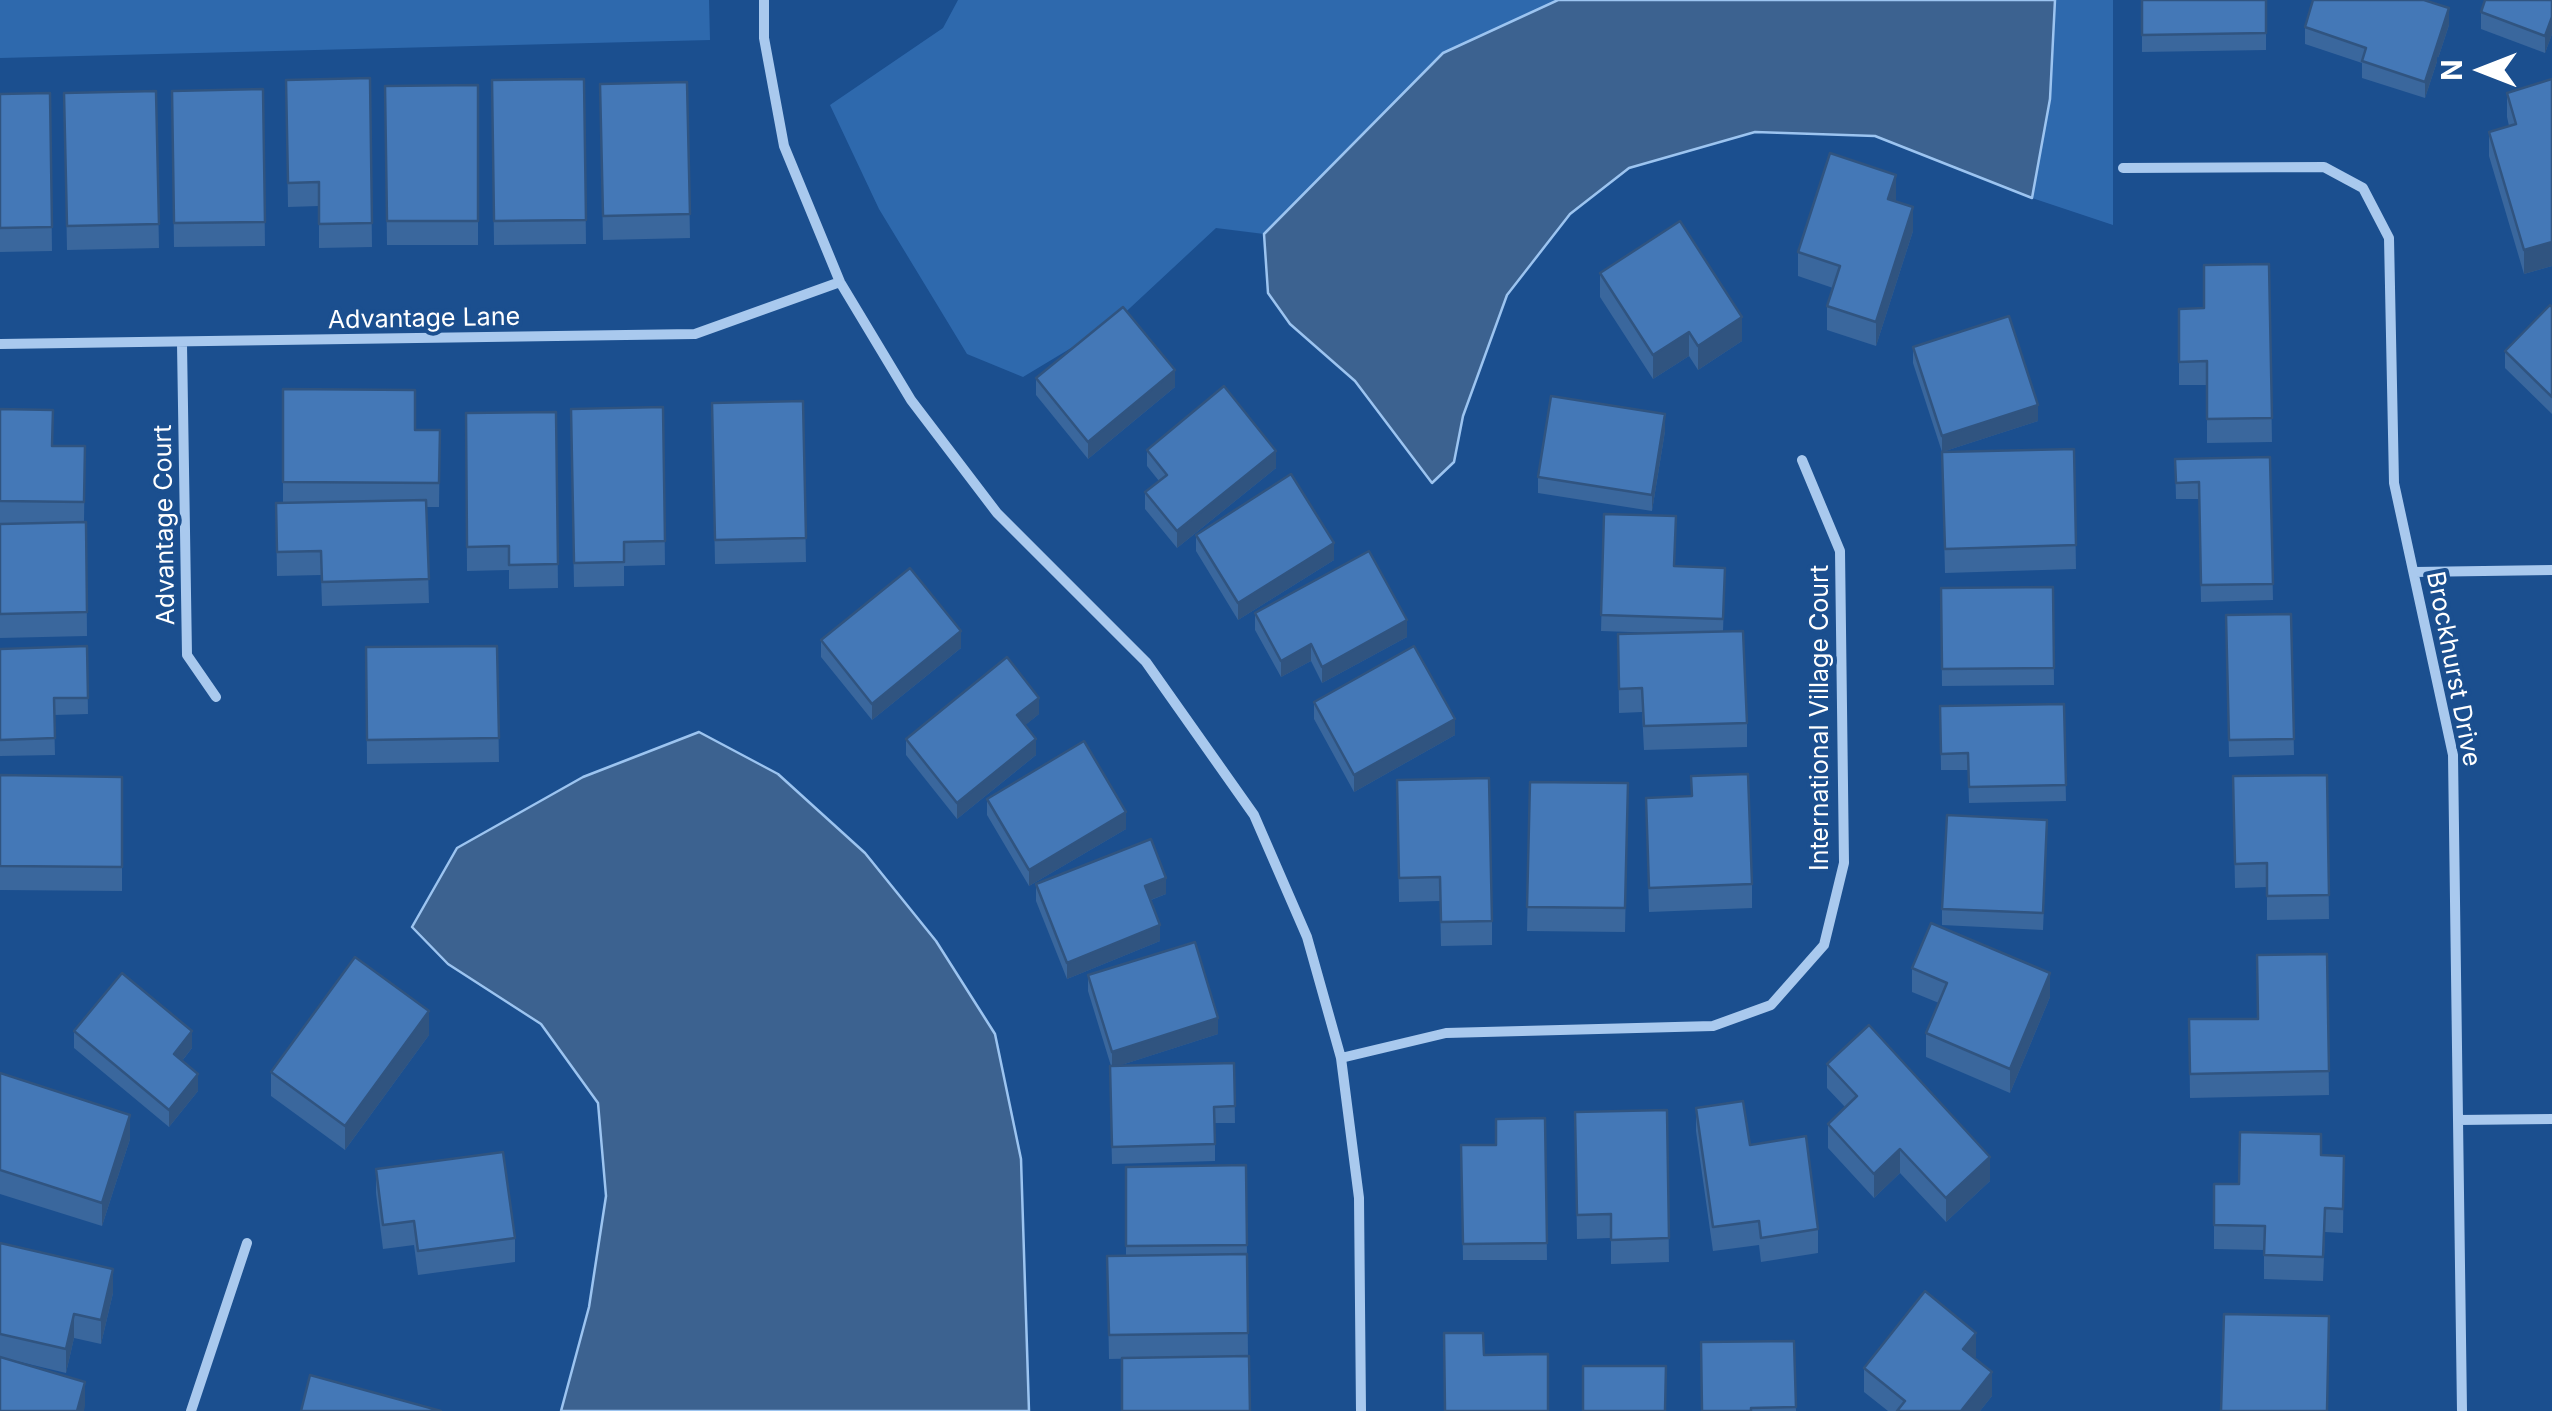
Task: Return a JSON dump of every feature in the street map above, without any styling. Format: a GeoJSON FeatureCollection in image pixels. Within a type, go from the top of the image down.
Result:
{"type":"FeatureCollection","features":[{"type":"Feature","properties":{"kind":"street"},"geometry":{"type":"LineString","coordinates":[[764,0],[764,38],[784,146],[840,282],[911,400],[998,513],[1146,662],[1254,815],[1307,938],[1341,1058],[1359,1198],[1361,1411]]}},
{"type":"Feature","properties":{"kind":"street","name":"Brockhurst Drive"},"geometry":{"type":"LineString","coordinates":[[2123,168],[2324,167],[2363,188],[2389,238],[2394,482],[2453,756],[2462,1411]]}},
{"type":"Feature","properties":{"kind":"street","name":"Advantage Lane"},"geometry":{"type":"LineString","coordinates":[[0,344],[695,334],[840,282]]}},
{"type":"Feature","properties":{"kind":"street","name":"Advantage Court"},"geometry":{"type":"LineString","coordinates":[[182,344],[187,655],[216,697]]}},
{"type":"Feature","properties":{"kind":"street","name":"International Village Court"},"geometry":{"type":"LineString","coordinates":[[1341,1058],[1446,1033],[1713,1026],[1772,1006],[1824,946],[1844,863],[1840,550],[1802,460]]}},
{"type":"Feature","properties":{"kind":"street"},"geometry":{"type":"LineString","coordinates":[[2415,572],[2552,570]]}},
{"type":"Feature","properties":{"kind":"street"},"geometry":{"type":"LineString","coordinates":[[2458,1120],[2552,1119]]}},
{"type":"Feature","properties":{"kind":"street"},"geometry":{"type":"LineString","coordinates":[[191,1411],[247,1243]]}},
{"type":"Feature","properties":{"kind":"shaded area"},"geometry":{"type":"Polygon","coordinates":[[[0,0],[709,0],[710,40],[0,58],[0,0]]]}},
{"type":"Feature","properties":{"kind":"shaded area"},"geometry":{"type":"Polygon","coordinates":[[[958,0],[1558,0],[1443,53],[1264,234],[1216,228],[1116,321],[1023,377],[967,354],[879,209],[830,105],[943,28],[958,0]]]}},
{"type":"Feature","properties":{"kind":"shaded area"},"geometry":{"type":"Polygon","coordinates":[[[1558,0],[2055,0],[2050,99],[2032,198],[1875,136],[1755,132],[1629,168],[1570,214],[1507,295],[1463,416],[1454,462],[1432,483],[1355,381],[1290,324],[1268,293],[1264,234],[1443,53],[1558,0]]]}},
{"type":"Feature","properties":{"kind":"shaded area"},"geometry":{"type":"Polygon","coordinates":[[[2055,0],[2113,0],[2113,225],[2032,198],[2050,99],[2055,0]]]}},
{"type":"Feature","properties":{"kind":"shaded area"},"geometry":{"type":"Polygon","coordinates":[[[699,732],[778,774],[865,853],[936,941],[995,1034],[1021,1159],[1029,1411],[561,1411],[589,1307],[606,1196],[598,1103],[541,1024],[448,964],[412,927],[457,848],[583,777],[699,732]]]}},
{"type":"Feature","properties":{"kind":"building"},"geometry":{"type":"Polygon","coordinates":[[[2142,0],[2266,0],[2266,33],[2142,35],[2142,0]]]}},
{"type":"Feature","properties":{"kind":"building"},"geometry":{"type":"Polygon","coordinates":[[[2313,0],[2424,0],[2449,8],[2425,82],[2362,61],[2366,48],[2305,27],[2313,0]]]}},
{"type":"Feature","properties":{"kind":"building"},"geometry":{"type":"Polygon","coordinates":[[[2485,0],[2552,0],[2552,17],[2545,36],[2481,12],[2485,0]]]}},
{"type":"Feature","properties":{"kind":"building"},"geometry":{"type":"Polygon","coordinates":[[[370,78],[372,223],[319,224],[319,182],[288,183],[286,80],[370,78]]]}},
{"type":"Feature","properties":{"kind":"building"},"geometry":{"type":"Polygon","coordinates":[[[584,79],[586,220],[494,221],[492,80],[584,79]]]}},
{"type":"Feature","properties":{"kind":"building"},"geometry":{"type":"Polygon","coordinates":[[[2552,79],[2552,242],[2524,250],[2489,132],[2516,124],[2507,93],[2552,79]]]}},
{"type":"Feature","properties":{"kind":"building"},"geometry":{"type":"Polygon","coordinates":[[[687,82],[690,214],[603,216],[600,84],[687,82]]]}},
{"type":"Feature","properties":{"kind":"building"},"geometry":{"type":"Polygon","coordinates":[[[478,85],[478,221],[387,221],[385,86],[478,85]]]}},
{"type":"Feature","properties":{"kind":"building"},"geometry":{"type":"Polygon","coordinates":[[[263,89],[265,222],[174,223],[172,91],[263,89]]]}},
{"type":"Feature","properties":{"kind":"building"},"geometry":{"type":"Polygon","coordinates":[[[156,91],[159,224],[67,226],[64,93],[156,91]]]}},
{"type":"Feature","properties":{"kind":"building"},"geometry":{"type":"Polygon","coordinates":[[[50,93],[52,227],[0,228],[0,94],[50,93]]]}},
{"type":"Feature","properties":{"kind":"building"},"geometry":{"type":"Polygon","coordinates":[[[1830,153],[1896,175],[1888,199],[1913,207],[1876,322],[1827,306],[1840,266],[1798,252],[1830,153]]]}},
{"type":"Feature","properties":{"kind":"building"},"geometry":{"type":"Polygon","coordinates":[[[1680,221],[1742,317],[1698,346],[1689,332],[1653,355],[1600,273],[1680,221]]]}},
{"type":"Feature","properties":{"kind":"building"},"geometry":{"type":"Polygon","coordinates":[[[2269,264],[2272,418],[2207,419],[2207,361],[2179,362],[2179,309],[2204,308],[2204,265],[2269,264]]]}},
{"type":"Feature","properties":{"kind":"building"},"geometry":{"type":"Polygon","coordinates":[[[1123,307],[1175,370],[1088,442],[1036,378],[1123,307]]]}},
{"type":"Feature","properties":{"kind":"building"},"geometry":{"type":"Polygon","coordinates":[[[2552,307],[2552,397],[2505,351],[2552,307]]]}},
{"type":"Feature","properties":{"kind":"building"},"geometry":{"type":"Polygon","coordinates":[[[2009,316],[2038,405],[1942,436],[1913,347],[2009,316]]]}},
{"type":"Feature","properties":{"kind":"building"},"geometry":{"type":"Polygon","coordinates":[[[1224,386],[1276,451],[1177,531],[1145,492],[1167,475],[1147,450],[1224,386]]]}},
{"type":"Feature","properties":{"kind":"building"},"geometry":{"type":"Polygon","coordinates":[[[283,389],[415,390],[415,430],[440,430],[439,483],[283,482],[283,389]]]}},
{"type":"Feature","properties":{"kind":"building"},"geometry":{"type":"Polygon","coordinates":[[[1551,396],[1665,414],[1652,495],[1538,477],[1551,396]]]}},
{"type":"Feature","properties":{"kind":"building"},"geometry":{"type":"Polygon","coordinates":[[[803,401],[806,538],[715,540],[712,403],[803,401]]]}},
{"type":"Feature","properties":{"kind":"building"},"geometry":{"type":"Polygon","coordinates":[[[663,407],[665,541],[624,542],[624,562],[574,563],[571,409],[663,407]]]}},
{"type":"Feature","properties":{"kind":"building"},"geometry":{"type":"Polygon","coordinates":[[[0,409],[53,410],[52,446],[85,446],[84,502],[0,501],[0,409]]]}},
{"type":"Feature","properties":{"kind":"building"},"geometry":{"type":"Polygon","coordinates":[[[556,412],[558,564],[509,565],[509,546],[467,547],[466,413],[556,412]]]}},
{"type":"Feature","properties":{"kind":"building"},"geometry":{"type":"Polygon","coordinates":[[[2074,449],[2076,545],[1945,549],[1942,452],[2074,449]]]}},
{"type":"Feature","properties":{"kind":"building"},"geometry":{"type":"Polygon","coordinates":[[[2270,457],[2273,584],[2201,585],[2199,482],[2176,483],[2175,459],[2270,457]]]}},
{"type":"Feature","properties":{"kind":"building"},"geometry":{"type":"Polygon","coordinates":[[[1291,474],[1334,543],[1238,603],[1196,535],[1291,474]]]}},
{"type":"Feature","properties":{"kind":"building"},"geometry":{"type":"Polygon","coordinates":[[[426,500],[429,579],[322,582],[321,551],[277,552],[276,503],[426,500]]]}},
{"type":"Feature","properties":{"kind":"building"},"geometry":{"type":"Polygon","coordinates":[[[1604,514],[1676,516],[1674,566],[1725,568],[1723,619],[1601,615],[1604,514]]]}},
{"type":"Feature","properties":{"kind":"building"},"geometry":{"type":"Polygon","coordinates":[[[86,522],[87,612],[0,614],[0,524],[86,522]]]}},
{"type":"Feature","properties":{"kind":"building"},"geometry":{"type":"Polygon","coordinates":[[[1369,551],[1407,620],[1322,667],[1311,644],[1281,661],[1255,613],[1369,551]]]}},
{"type":"Feature","properties":{"kind":"building"},"geometry":{"type":"Polygon","coordinates":[[[910,568],[961,631],[872,704],[821,640],[910,568]]]}},
{"type":"Feature","properties":{"kind":"building"},"geometry":{"type":"Polygon","coordinates":[[[2053,587],[2054,668],[1942,669],[1941,588],[2053,587]]]}},
{"type":"Feature","properties":{"kind":"building"},"geometry":{"type":"Polygon","coordinates":[[[2291,614],[2294,739],[2229,740],[2226,615],[2291,614]]]}},
{"type":"Feature","properties":{"kind":"building"},"geometry":{"type":"Polygon","coordinates":[[[1743,631],[1747,723],[1644,726],[1642,688],[1619,689],[1618,634],[1743,631]]]}},
{"type":"Feature","properties":{"kind":"building"},"geometry":{"type":"Polygon","coordinates":[[[87,646],[88,698],[54,698],[55,738],[0,740],[0,649],[87,646]]]}},
{"type":"Feature","properties":{"kind":"building"},"geometry":{"type":"Polygon","coordinates":[[[497,646],[499,738],[367,740],[366,647],[497,646]]]}},
{"type":"Feature","properties":{"kind":"building"},"geometry":{"type":"Polygon","coordinates":[[[1414,646],[1455,719],[1354,775],[1314,702],[1414,646]]]}},
{"type":"Feature","properties":{"kind":"building"},"geometry":{"type":"Polygon","coordinates":[[[1007,657],[1039,698],[1017,715],[1036,739],[957,803],[906,739],[1007,657]]]}},
{"type":"Feature","properties":{"kind":"building"},"geometry":{"type":"Polygon","coordinates":[[[2064,704],[2066,785],[1969,787],[1968,753],[1941,754],[1940,706],[2064,704]]]}},
{"type":"Feature","properties":{"kind":"building"},"geometry":{"type":"Polygon","coordinates":[[[1084,741],[1126,812],[1029,870],[987,799],[1084,741]]]}},
{"type":"Feature","properties":{"kind":"building"},"geometry":{"type":"Polygon","coordinates":[[[1748,774],[1752,884],[1649,888],[1646,798],[1692,796],[1691,776],[1748,774]]]}},
{"type":"Feature","properties":{"kind":"building"},"geometry":{"type":"Polygon","coordinates":[[[0,775],[122,777],[122,867],[0,866],[0,775]]]}},
{"type":"Feature","properties":{"kind":"building"},"geometry":{"type":"Polygon","coordinates":[[[2327,775],[2329,895],[2267,896],[2267,863],[2235,864],[2233,776],[2327,775]]]}},
{"type":"Feature","properties":{"kind":"building"},"geometry":{"type":"Polygon","coordinates":[[[1489,778],[1492,921],[1441,922],[1440,877],[1399,878],[1397,780],[1489,778]]]}},
{"type":"Feature","properties":{"kind":"building"},"geometry":{"type":"Polygon","coordinates":[[[1530,782],[1628,783],[1625,908],[1527,907],[1530,782]]]}},
{"type":"Feature","properties":{"kind":"building"},"geometry":{"type":"Polygon","coordinates":[[[1947,815],[2047,820],[2043,913],[1942,909],[1947,815]]]}},
{"type":"Feature","properties":{"kind":"building"},"geometry":{"type":"Polygon","coordinates":[[[1151,839],[1166,878],[1145,886],[1160,925],[1067,963],[1036,884],[1151,839]]]}},
{"type":"Feature","properties":{"kind":"building"},"geometry":{"type":"Polygon","coordinates":[[[1931,923],[2050,973],[2010,1069],[1926,1033],[1947,983],[1912,968],[1931,923]]]}},
{"type":"Feature","properties":{"kind":"building"},"geometry":{"type":"Polygon","coordinates":[[[1195,942],[1218,1018],[1112,1052],[1088,975],[1195,942]]]}},
{"type":"Feature","properties":{"kind":"building"},"geometry":{"type":"Polygon","coordinates":[[[2327,954],[2329,1071],[2190,1074],[2189,1019],[2258,1019],[2257,955],[2327,954]]]}},
{"type":"Feature","properties":{"kind":"building"},"geometry":{"type":"Polygon","coordinates":[[[355,957],[429,1011],[345,1126],[271,1072],[355,957]]]}},
{"type":"Feature","properties":{"kind":"building"},"geometry":{"type":"Polygon","coordinates":[[[122,973],[192,1031],[174,1054],[198,1074],[169,1110],[74,1031],[122,973]]]}},
{"type":"Feature","properties":{"kind":"building"},"geometry":{"type":"Polygon","coordinates":[[[1869,1025],[1990,1157],[1946,1198],[1900,1149],[1874,1174],[1828,1124],[1857,1096],[1827,1064],[1869,1025]]]}},
{"type":"Feature","properties":{"kind":"building"},"geometry":{"type":"Polygon","coordinates":[[[1234,1063],[1235,1106],[1214,1107],[1215,1144],[1112,1147],[1110,1066],[1234,1063]]]}},
{"type":"Feature","properties":{"kind":"building"},"geometry":{"type":"Polygon","coordinates":[[[0,1073],[130,1115],[102,1203],[0,1170],[0,1073]]]}},
{"type":"Feature","properties":{"kind":"building"},"geometry":{"type":"Polygon","coordinates":[[[1743,1101],[1750,1145],[1806,1136],[1818,1229],[1761,1238],[1759,1221],[1713,1227],[1696,1108],[1743,1101]]]}},
{"type":"Feature","properties":{"kind":"building"},"geometry":{"type":"Polygon","coordinates":[[[1667,1110],[1669,1238],[1611,1240],[1611,1214],[1577,1215],[1575,1112],[1667,1110]]]}},
{"type":"Feature","properties":{"kind":"building"},"geometry":{"type":"Polygon","coordinates":[[[1545,1118],[1547,1243],[1463,1244],[1461,1145],[1496,1145],[1496,1119],[1545,1118]]]}},
{"type":"Feature","properties":{"kind":"building"},"geometry":{"type":"Polygon","coordinates":[[[2240,1132],[2321,1134],[2321,1155],[2344,1156],[2343,1209],[2325,1208],[2323,1257],[2264,1255],[2265,1226],[2214,1225],[2214,1184],[2239,1184],[2240,1132]]]}},
{"type":"Feature","properties":{"kind":"building"},"geometry":{"type":"Polygon","coordinates":[[[503,1152],[515,1238],[418,1251],[414,1221],[383,1225],[376,1169],[503,1152]]]}},
{"type":"Feature","properties":{"kind":"building"},"geometry":{"type":"Polygon","coordinates":[[[1246,1165],[1247,1245],[1126,1246],[1126,1167],[1246,1165]]]}},
{"type":"Feature","properties":{"kind":"building"},"geometry":{"type":"Polygon","coordinates":[[[0,1243],[113,1269],[101,1320],[74,1314],[66,1349],[0,1334],[0,1243]]]}},
{"type":"Feature","properties":{"kind":"building"},"geometry":{"type":"Polygon","coordinates":[[[1247,1254],[1248,1333],[1109,1335],[1107,1256],[1247,1254]]]}},
{"type":"Feature","properties":{"kind":"building"},"geometry":{"type":"Polygon","coordinates":[[[1925,1291],[1976,1333],[1963,1349],[1992,1372],[1961,1411],[1897,1411],[1905,1401],[1864,1368],[1925,1291]]]}},
{"type":"Feature","properties":{"kind":"building"},"geometry":{"type":"Polygon","coordinates":[[[2224,1314],[2329,1316],[2327,1411],[2221,1411],[2224,1314]]]}},
{"type":"Feature","properties":{"kind":"building"},"geometry":{"type":"Polygon","coordinates":[[[1444,1333],[1483,1333],[1484,1355],[1548,1354],[1548,1411],[1445,1411],[1444,1333]]]}},
{"type":"Feature","properties":{"kind":"building"},"geometry":{"type":"Polygon","coordinates":[[[1794,1341],[1796,1407],[1702,1411],[1701,1342],[1794,1341]]]}},
{"type":"Feature","properties":{"kind":"building"},"geometry":{"type":"Polygon","coordinates":[[[1249,1356],[1250,1411],[1122,1411],[1122,1358],[1249,1356]]]}},
{"type":"Feature","properties":{"kind":"building"},"geometry":{"type":"Polygon","coordinates":[[[0,1357],[85,1382],[77,1411],[0,1411],[0,1357]]]}},
{"type":"Feature","properties":{"kind":"building"},"geometry":{"type":"Polygon","coordinates":[[[1583,1366],[1666,1366],[1665,1411],[1583,1411],[1583,1366]]]}},
{"type":"Feature","properties":{"kind":"building"},"geometry":{"type":"Polygon","coordinates":[[[310,1375],[441,1411],[301,1411],[310,1375]]]}}]}
